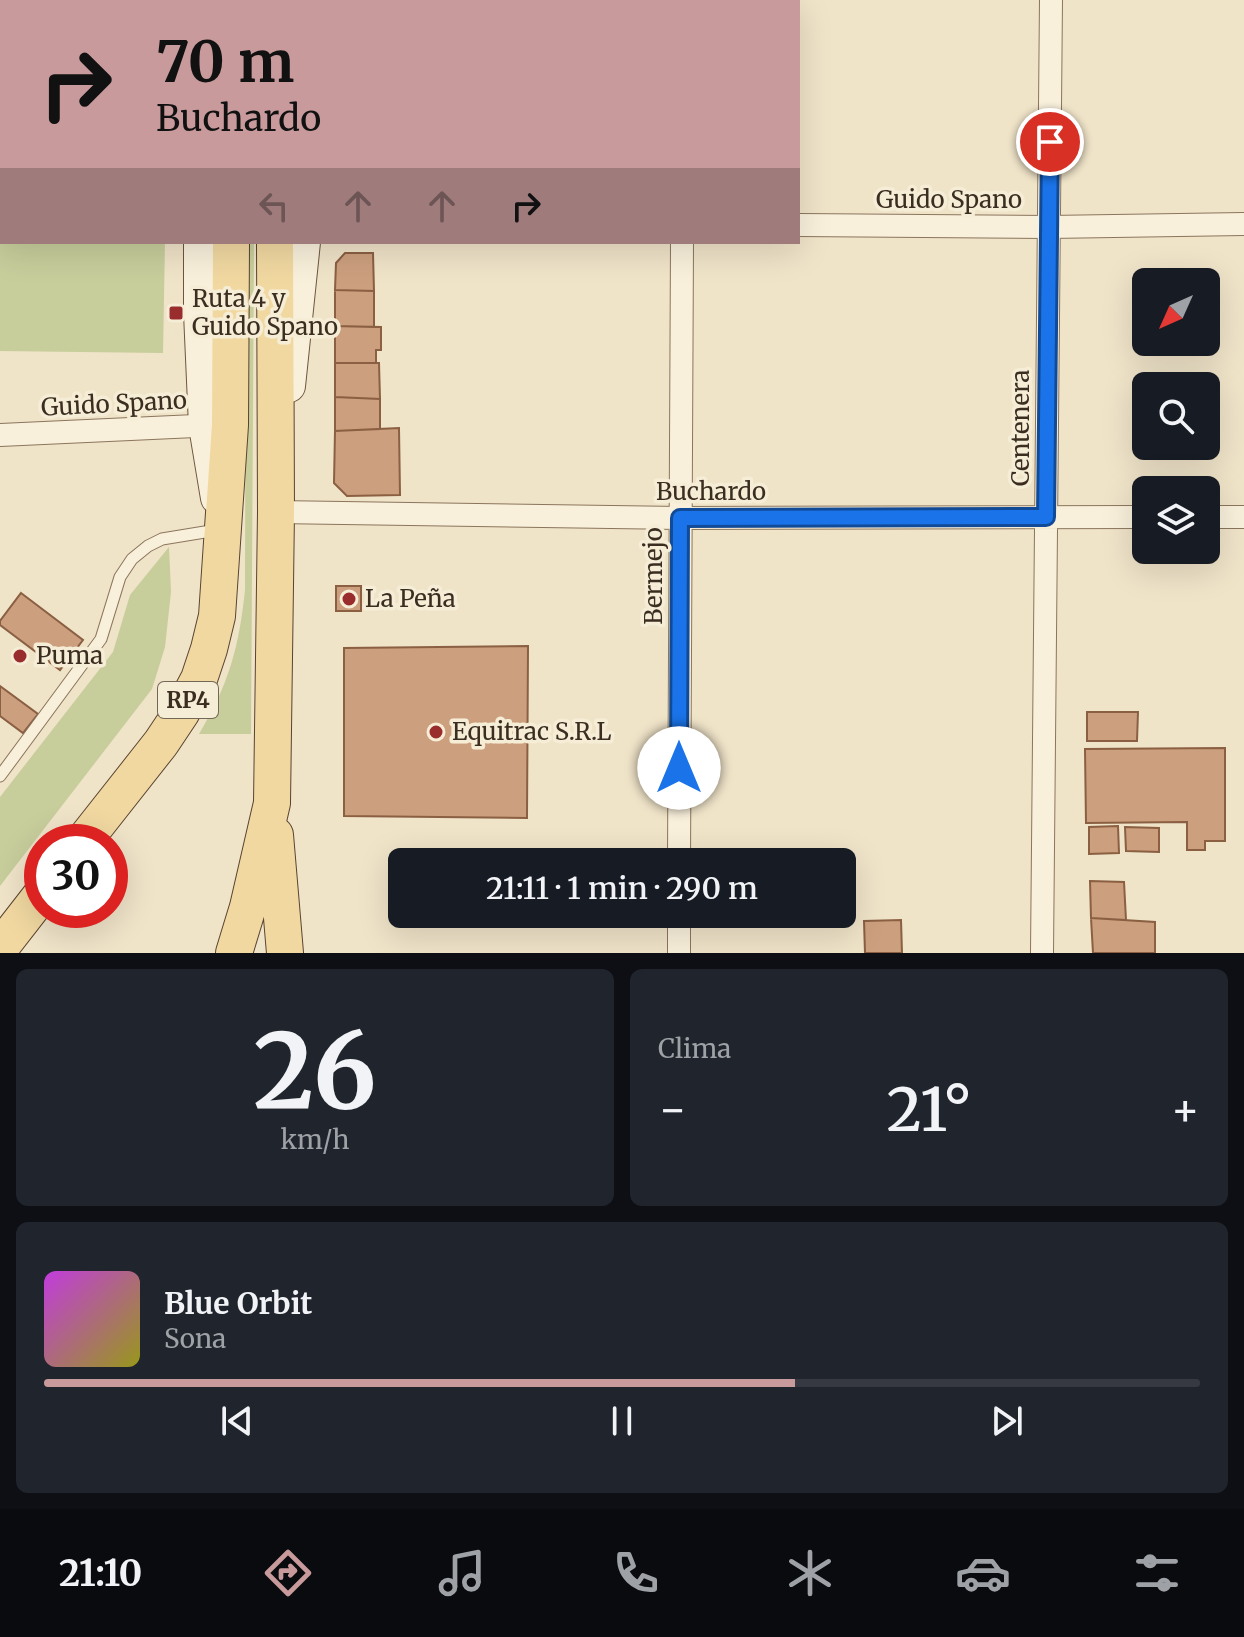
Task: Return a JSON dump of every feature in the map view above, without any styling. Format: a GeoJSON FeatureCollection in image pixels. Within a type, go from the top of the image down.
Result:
{"type":"FeatureCollection","features":[{"type":"Feature","properties":{"kind":"main road","name":"RP4"},"geometry":{"type":"LineString","coordinates":[[97,824],[181,713],[199,679],[217,616],[222,530],[218,425],[231,244]]}},
{"type":"Feature","properties":{"kind":"main road"},"geometry":{"type":"LineString","coordinates":[[275,244],[276,512],[272,803],[285,953]]}},
{"type":"Feature","properties":{"kind":"main road"},"geometry":{"type":"LineString","coordinates":[[234,953],[272,803]]}},
{"type":"Feature","properties":{"kind":"main road"},"geometry":{"type":"LineString","coordinates":[[0,948],[24,917]]}},
{"type":"Feature","properties":{"kind":"street","name":"Centenera"},"geometry":{"type":"LineString","coordinates":[[1042,953],[1051,0]]}},
{"type":"Feature","properties":{"kind":"street","name":"Guido Spano"},"geometry":{"type":"LineString","coordinates":[[800,225],[1049,227],[1244,224]]}},
{"type":"Feature","properties":{"kind":"street"},"geometry":{"type":"LineString","coordinates":[[200,244],[200,313],[218,425]]}},
{"type":"Feature","properties":{"kind":"street"},"geometry":{"type":"LineString","coordinates":[[276,512],[304,244]]}},
{"type":"Feature","properties":{"kind":"street","name":"Bermejo"},"geometry":{"type":"LineString","coordinates":[[679,848],[682,244]]}},
{"type":"Feature","properties":{"kind":"street","name":"Guido Spano"},"geometry":{"type":"LineString","coordinates":[[0,435],[218,425]]}},
{"type":"Feature","properties":{"kind":"street","name":"Buchardo"},"geometry":{"type":"LineString","coordinates":[[276,512],[680,518],[1132,517]]}},
{"type":"Feature","properties":{"kind":"street"},"geometry":{"type":"LineString","coordinates":[[1220,517],[1244,517]]}},
{"type":"Feature","properties":{"kind":"street"},"geometry":{"type":"LineString","coordinates":[[679,928],[679,953]]}},
{"type":"Feature","properties":{"kind":"lane"},"geometry":{"type":"LineString","coordinates":[[0,776],[101,639],[120,577],[132,559],[162,539],[222,530]]}},
{"type":"Feature","properties":{"kind":"green space"},"geometry":{"type":"Polygon","coordinates":[[[0,244],[165,244],[163,353],[0,351],[0,244]]]}},
{"type":"Feature","properties":{"kind":"green space"},"geometry":{"type":"Polygon","coordinates":[[[246,244],[254,244],[251,734],[199,734],[231,665],[240,630],[245,590],[246,244]]]}},
{"type":"Feature","properties":{"kind":"green space"},"geometry":{"type":"Polygon","coordinates":[[[169,547],[171,592],[165,647],[152,689],[48,824],[24,824],[24,855],[0,886],[0,797],[113,652],[130,595],[169,547]]]}},
{"type":"Feature","properties":{"kind":"building"},"geometry":{"type":"Polygon","coordinates":[[[345,253],[373,253],[374,291],[335,290],[336,263],[345,253]]]}},
{"type":"Feature","properties":{"kind":"building"},"geometry":{"type":"Polygon","coordinates":[[[335,290],[374,291],[374,327],[335,326],[335,290]]]}},
{"type":"Feature","properties":{"kind":"building"},"geometry":{"type":"Polygon","coordinates":[[[335,326],[381,327],[381,350],[376,350],[376,363],[335,363],[335,326]]]}},
{"type":"Feature","properties":{"kind":"building"},"geometry":{"type":"Polygon","coordinates":[[[335,363],[379,363],[380,399],[335,397],[335,363]]]}},
{"type":"Feature","properties":{"kind":"building"},"geometry":{"type":"Polygon","coordinates":[[[335,397],[380,399],[380,429],[335,431],[335,397]]]}},
{"type":"Feature","properties":{"kind":"building"},"geometry":{"type":"Polygon","coordinates":[[[399,428],[400,495],[347,496],[334,483],[335,431],[399,428]]]}},
{"type":"Feature","properties":{"kind":"building","name":"La Peña"},"geometry":{"type":"Polygon","coordinates":[[[336,586],[361,586],[361,611],[336,611],[336,586]]]}},
{"type":"Feature","properties":{"kind":"building"},"geometry":{"type":"Polygon","coordinates":[[[21,593],[83,640],[60,670],[0,625],[21,593]]]}},
{"type":"Feature","properties":{"kind":"building","name":"Equitrac S.R.L"},"geometry":{"type":"Polygon","coordinates":[[[528,646],[527,818],[344,816],[344,648],[528,646]]]}},
{"type":"Feature","properties":{"kind":"building"},"geometry":{"type":"Polygon","coordinates":[[[0,686],[38,714],[23,733],[0,716],[0,686]]]}},
{"type":"Feature","properties":{"kind":"building"},"geometry":{"type":"Polygon","coordinates":[[[1087,712],[1138,712],[1137,741],[1087,741],[1087,712]]]}},
{"type":"Feature","properties":{"kind":"building"},"geometry":{"type":"Polygon","coordinates":[[[1225,748],[1225,841],[1205,841],[1205,850],[1187,850],[1187,822],[1086,823],[1085,749],[1225,748]]]}},
{"type":"Feature","properties":{"kind":"building"},"geometry":{"type":"Polygon","coordinates":[[[1118,826],[1119,853],[1089,854],[1089,827],[1118,826]]]}},
{"type":"Feature","properties":{"kind":"building"},"geometry":{"type":"Polygon","coordinates":[[[1125,827],[1159,828],[1159,852],[1126,851],[1125,827]]]}},
{"type":"Feature","properties":{"kind":"building"},"geometry":{"type":"Polygon","coordinates":[[[1090,881],[1124,882],[1126,920],[1091,918],[1090,881]]]}},
{"type":"Feature","properties":{"kind":"building"},"geometry":{"type":"Polygon","coordinates":[[[1091,918],[1155,922],[1155,953],[1093,953],[1091,918]]]}},
{"type":"Feature","properties":{"kind":"building"},"geometry":{"type":"Polygon","coordinates":[[[901,920],[902,953],[865,953],[864,921],[901,920]]]}},
{"type":"Feature","properties":{"kind":"place","name":"Ruta 4 y Guido Spano"},"geometry":{"type":"Point","coordinates":[176,313]}},
{"type":"Feature","properties":{"kind":"place","name":"La Peña"},"geometry":{"type":"Point","coordinates":[349,599]}},
{"type":"Feature","properties":{"kind":"place","name":"Puma"},"geometry":{"type":"Point","coordinates":[20,656]}},
{"type":"Feature","properties":{"kind":"place","name":"Equitrac S.R.L"},"geometry":{"type":"Point","coordinates":[436,732]}},
{"type":"Feature","properties":{"kind":"route"},"geometry":{"type":"LineString","coordinates":[[679,768],[680,518],[1046,517],[1050,142]]}}]}
